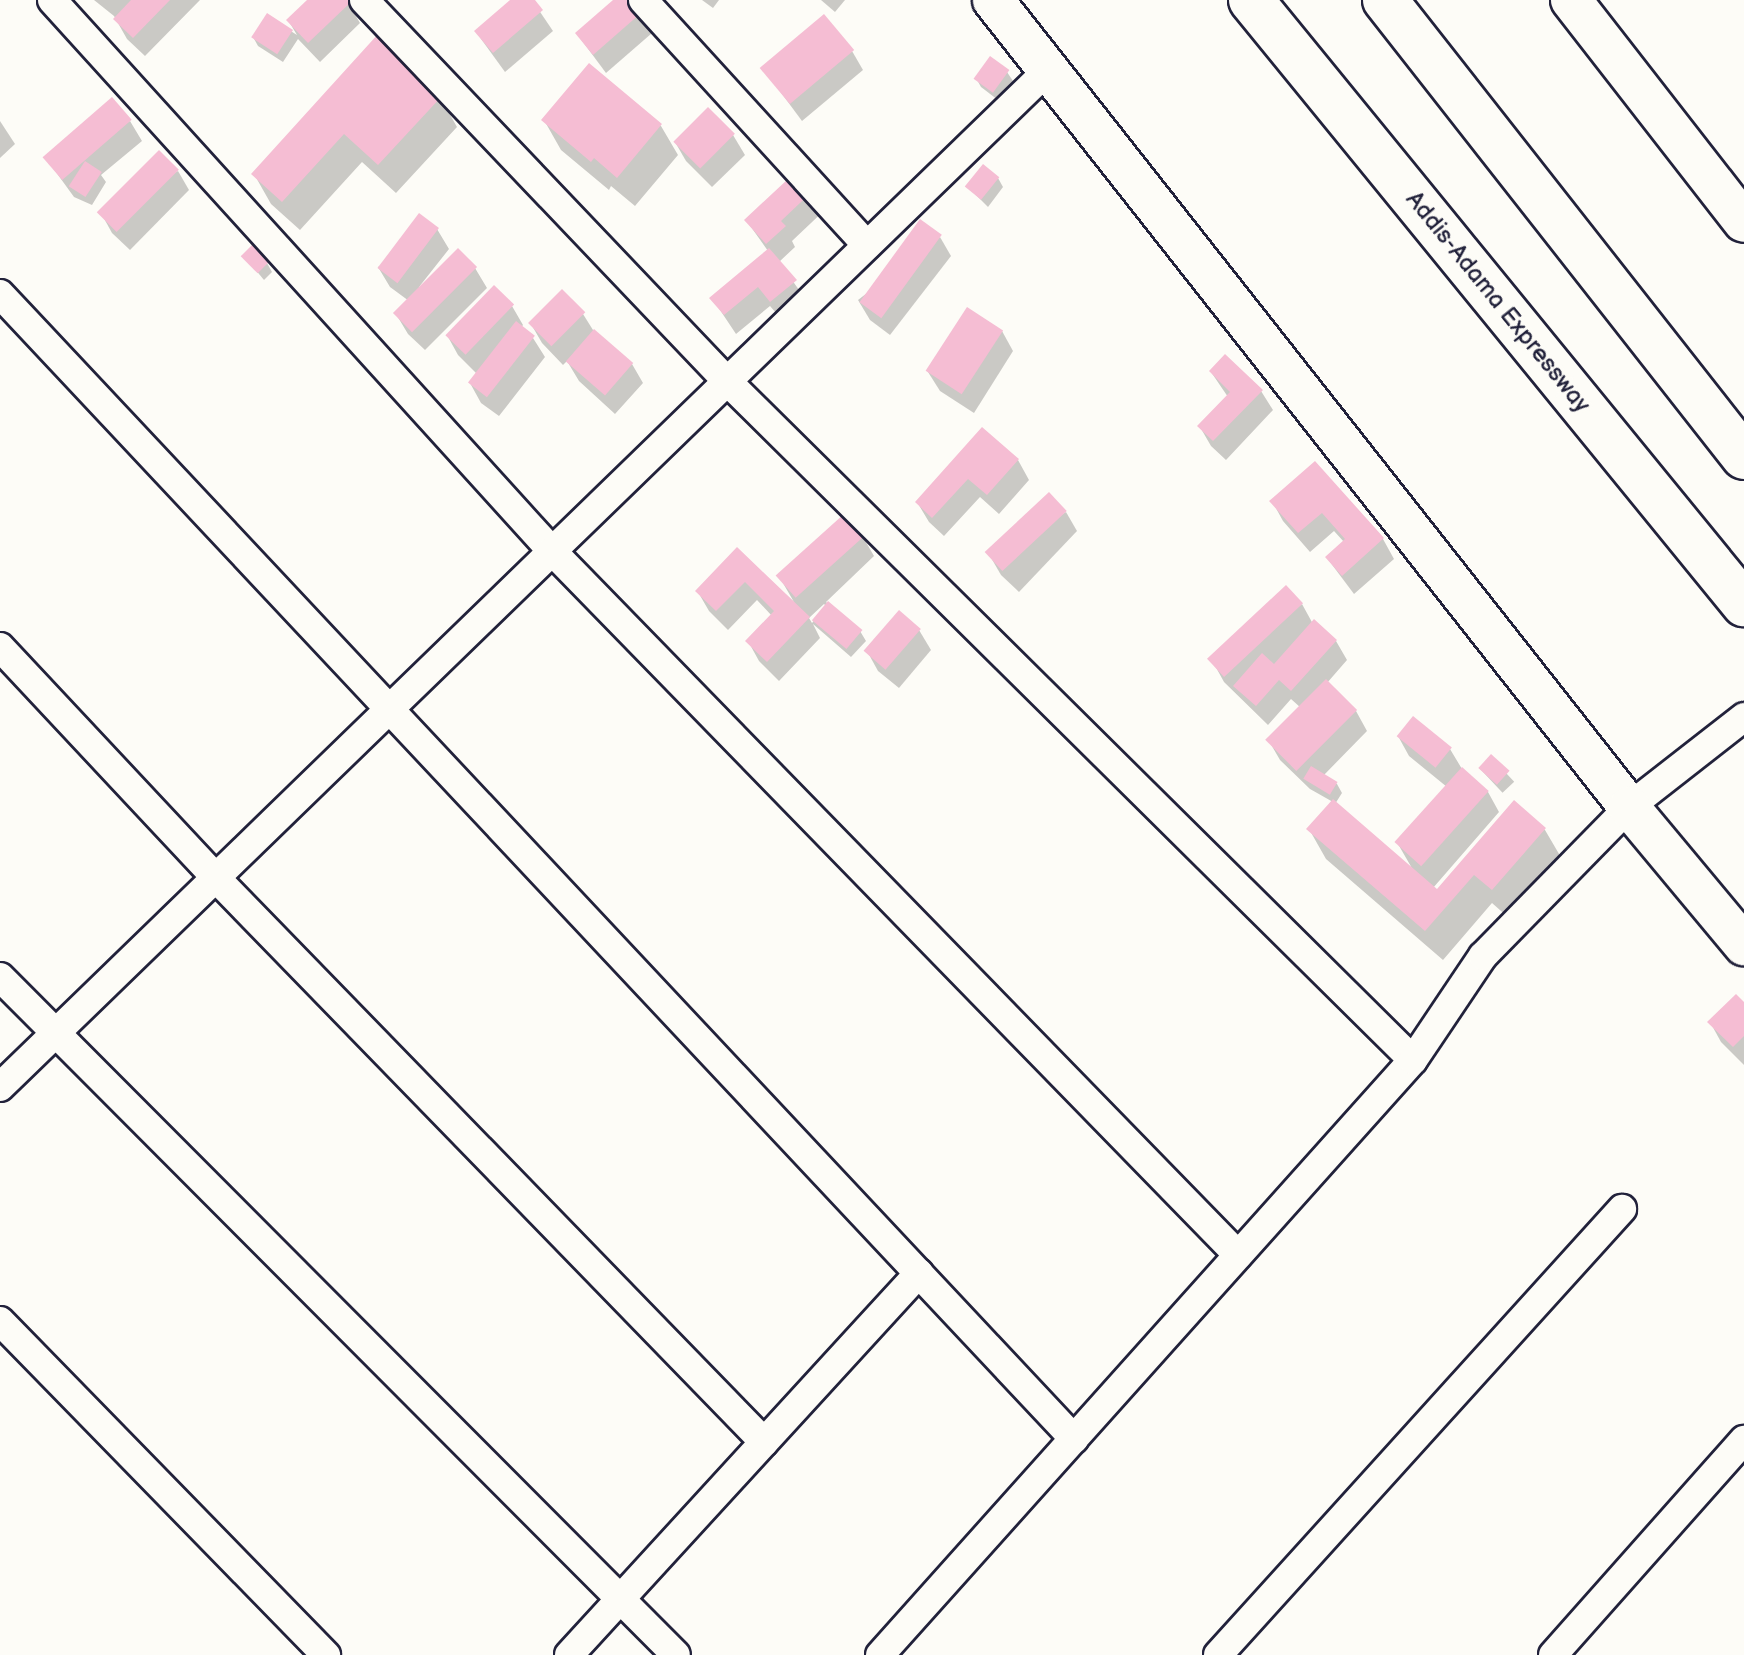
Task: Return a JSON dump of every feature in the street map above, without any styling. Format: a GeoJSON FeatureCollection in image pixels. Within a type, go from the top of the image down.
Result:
{"type":"FeatureCollection","features":[{"type":"Feature","properties":{"kind":"highway","name":"Addis-Adama Expressway"},"geometry":{"type":"LineString","coordinates":[[1251,0],[1744,604]]}},
{"type":"Feature","properties":{"kind":"highway"},"geometry":{"type":"LineString","coordinates":[[1385,0],[1744,457]]}},
{"type":"Feature","properties":{"kind":"street"},"geometry":{"type":"LineString","coordinates":[[52,0],[552,551],[1238,1255]]}},
{"type":"Feature","properties":{"kind":"street"},"geometry":{"type":"LineString","coordinates":[[364,0],[727,381],[1413,1060]]}},
{"type":"Feature","properties":{"kind":"street"},"geometry":{"type":"LineString","coordinates":[[643,0],[867,245]]}},
{"type":"Feature","properties":{"kind":"street"},"geometry":{"type":"LineString","coordinates":[[993,0],[1629,807],[1744,945]]}},
{"type":"Feature","properties":{"kind":"street"},"geometry":{"type":"LineString","coordinates":[[1571,0],[1744,222]]}},
{"type":"Feature","properties":{"kind":"street"},"geometry":{"type":"LineString","coordinates":[[0,1087],[1048,70]]}},
{"type":"Feature","properties":{"kind":"street"},"geometry":{"type":"LineString","coordinates":[[0,294],[1074,1439]]}},
{"type":"Feature","properties":{"kind":"street"},"geometry":{"type":"LineString","coordinates":[[0,647],[215,877],[764,1442]]}},
{"type":"Feature","properties":{"kind":"street"},"geometry":{"type":"LineString","coordinates":[[880,1655],[1413,1060],[1483,956],[1629,807],[1734,725]]}},
{"type":"Feature","properties":{"kind":"street"},"geometry":{"type":"LineString","coordinates":[[0,977],[676,1655]]}},
{"type":"Feature","properties":{"kind":"street"},"geometry":{"type":"LineString","coordinates":[[1218,1655],[1622,1209]]}},
{"type":"Feature","properties":{"kind":"street"},"geometry":{"type":"LineString","coordinates":[[569,1655],[919,1273]]}},
{"type":"Feature","properties":{"kind":"street"},"geometry":{"type":"LineString","coordinates":[[0,1321],[326,1655]]}},
{"type":"Feature","properties":{"kind":"street"},"geometry":{"type":"LineString","coordinates":[[1553,1655],[1744,1440]]}},
{"type":"Feature","properties":{"kind":"building"},"geometry":{"type":"Polygon","coordinates":[[[131,0],[170,0],[133,38],[113,19],[131,0]]]}},
{"type":"Feature","properties":{"kind":"building"},"geometry":{"type":"Polygon","coordinates":[[[307,0],[351,2],[308,43],[286,20],[307,0]]]}},
{"type":"Feature","properties":{"kind":"building"},"geometry":{"type":"Polygon","coordinates":[[[510,0],[535,0],[543,10],[493,53],[474,31],[510,0]]]}},
{"type":"Feature","properties":{"kind":"building"},"geometry":{"type":"Polygon","coordinates":[[[613,0],[644,0],[649,6],[593,55],[575,33],[613,0]]]}},
{"type":"Feature","properties":{"kind":"building"},"geometry":{"type":"Polygon","coordinates":[[[267,13],[293,30],[277,54],[251,37],[267,13]]]}},
{"type":"Feature","properties":{"kind":"building"},"geometry":{"type":"Polygon","coordinates":[[[824,14],[854,50],[790,104],[760,68],[824,14]]]}},
{"type":"Feature","properties":{"kind":"building"},"geometry":{"type":"Polygon","coordinates":[[[379,33],[442,96],[378,165],[344,134],[282,202],[251,174],[379,33]]]}},
{"type":"Feature","properties":{"kind":"building"},"geometry":{"type":"Polygon","coordinates":[[[990,56],[1009,70],[993,93],[974,79],[990,56]]]}},
{"type":"Feature","properties":{"kind":"building"},"geometry":{"type":"Polygon","coordinates":[[[589,63],[662,124],[617,178],[594,158],[591,162],[541,120],[589,63]]]}},
{"type":"Feature","properties":{"kind":"building"},"geometry":{"type":"Polygon","coordinates":[[[112,97],[132,120],[62,180],[43,157],[112,97]]]}},
{"type":"Feature","properties":{"kind":"building"},"geometry":{"type":"Polygon","coordinates":[[[708,107],[735,134],[700,169],[673,142],[708,107]]]}},
{"type":"Feature","properties":{"kind":"building"},"geometry":{"type":"Polygon","coordinates":[[[159,150],[179,170],[117,232],[97,212],[159,150]]]}},
{"type":"Feature","properties":{"kind":"building"},"geometry":{"type":"Polygon","coordinates":[[[85,161],[102,172],[85,197],[69,186],[85,161]]]}},
{"type":"Feature","properties":{"kind":"building"},"geometry":{"type":"Polygon","coordinates":[[[983,164],[999,177],[981,200],[965,187],[983,164]]]}},
{"type":"Feature","properties":{"kind":"building"},"geometry":{"type":"Polygon","coordinates":[[[803,165],[820,184],[781,221],[786,226],[766,244],[744,220],[803,165]]]}},
{"type":"Feature","properties":{"kind":"building"},"geometry":{"type":"Polygon","coordinates":[[[419,213],[439,228],[397,283],[377,268],[419,213]]]}},
{"type":"Feature","properties":{"kind":"building"},"geometry":{"type":"Polygon","coordinates":[[[920,219],[942,235],[881,318],[859,302],[920,219]]]}},
{"type":"Feature","properties":{"kind":"building"},"geometry":{"type":"Polygon","coordinates":[[[252,245],[269,262],[258,273],[241,256],[252,245]]]}},
{"type":"Feature","properties":{"kind":"building"},"geometry":{"type":"Polygon","coordinates":[[[458,248],[477,267],[412,332],[393,313],[458,248]]]}},
{"type":"Feature","properties":{"kind":"building"},"geometry":{"type":"Polygon","coordinates":[[[769,248],[797,280],[770,302],[758,287],[724,315],[709,298],[769,248]]]}},
{"type":"Feature","properties":{"kind":"building"},"geometry":{"type":"Polygon","coordinates":[[[494,285],[514,304],[466,355],[445,335],[494,285]]]}},
{"type":"Feature","properties":{"kind":"building"},"geometry":{"type":"Polygon","coordinates":[[[562,289],[585,312],[551,346],[528,323],[562,289]]]}},
{"type":"Feature","properties":{"kind":"building"},"geometry":{"type":"Polygon","coordinates":[[[967,307],[1003,330],[962,394],[926,371],[967,307]]]}},
{"type":"Feature","properties":{"kind":"building"},"geometry":{"type":"Polygon","coordinates":[[[516,321],[535,336],[487,397],[468,382],[516,321]]]}},
{"type":"Feature","properties":{"kind":"building"},"geometry":{"type":"Polygon","coordinates":[[[594,329],[633,363],[605,396],[566,361],[594,329]]]}},
{"type":"Feature","properties":{"kind":"building"},"geometry":{"type":"Polygon","coordinates":[[[1225,354],[1263,390],[1213,441],[1197,426],[1230,392],[1209,371],[1225,354]]]}},
{"type":"Feature","properties":{"kind":"building"},"geometry":{"type":"Polygon","coordinates":[[[982,427],[1019,459],[987,495],[968,479],[932,518],[915,502],[982,427]]]}},
{"type":"Feature","properties":{"kind":"building"},"geometry":{"type":"Polygon","coordinates":[[[1315,461],[1384,538],[1342,576],[1325,557],[1345,539],[1322,513],[1298,533],[1269,501],[1315,461]]]}},
{"type":"Feature","properties":{"kind":"building"},"geometry":{"type":"Polygon","coordinates":[[[1049,492],[1067,511],[1002,571],[985,552],[1049,492]]]}},
{"type":"Feature","properties":{"kind":"building"},"geometry":{"type":"Polygon","coordinates":[[[844,514],[864,536],[796,598],[776,576],[844,514]]]}},
{"type":"Feature","properties":{"kind":"building"},"geometry":{"type":"Polygon","coordinates":[[[737,547],[810,617],[767,662],[745,641],[774,611],[745,582],[716,611],[695,591],[737,547]]]}},
{"type":"Feature","properties":{"kind":"building"},"geometry":{"type":"Polygon","coordinates":[[[1286,585],[1303,603],[1224,677],[1207,659],[1286,585]]]}},
{"type":"Feature","properties":{"kind":"building"},"geometry":{"type":"Polygon","coordinates":[[[828,601],[862,630],[846,649],[812,620],[828,601]]]}},
{"type":"Feature","properties":{"kind":"building"},"geometry":{"type":"Polygon","coordinates":[[[899,610],[921,629],[885,670],[864,651],[899,610]]]}},
{"type":"Feature","properties":{"kind":"building"},"geometry":{"type":"Polygon","coordinates":[[[1314,619],[1337,640],[1291,691],[1279,680],[1256,706],[1233,686],[1262,653],[1274,664],[1314,619]]]}},
{"type":"Feature","properties":{"kind":"building"},"geometry":{"type":"Polygon","coordinates":[[[1326,679],[1357,710],[1296,771],[1265,740],[1326,679]]]}},
{"type":"Feature","properties":{"kind":"building"},"geometry":{"type":"Polygon","coordinates":[[[1413,716],[1452,747],[1435,768],[1397,736],[1413,716]]]}},
{"type":"Feature","properties":{"kind":"building"},"geometry":{"type":"Polygon","coordinates":[[[1491,754],[1510,771],[1497,785],[1478,768],[1491,754]]]}},
{"type":"Feature","properties":{"kind":"building"},"geometry":{"type":"Polygon","coordinates":[[[1311,766],[1338,782],[1330,795],[1303,779],[1311,766]]]}},
{"type":"Feature","properties":{"kind":"building"},"geometry":{"type":"Polygon","coordinates":[[[1462,767],[1489,791],[1421,866],[1394,842],[1462,767]]]}},
{"type":"Feature","properties":{"kind":"building"},"geometry":{"type":"Polygon","coordinates":[[[1333,799],[1437,889],[1514,800],[1546,828],[1492,890],[1474,875],[1425,931],[1306,829],[1333,799]]]}},
{"type":"Feature","properties":{"kind":"building"},"geometry":{"type":"Polygon","coordinates":[[[1736,994],[1744,1002],[1744,1036],[1733,1047],[1707,1022],[1736,994]]]}}]}
